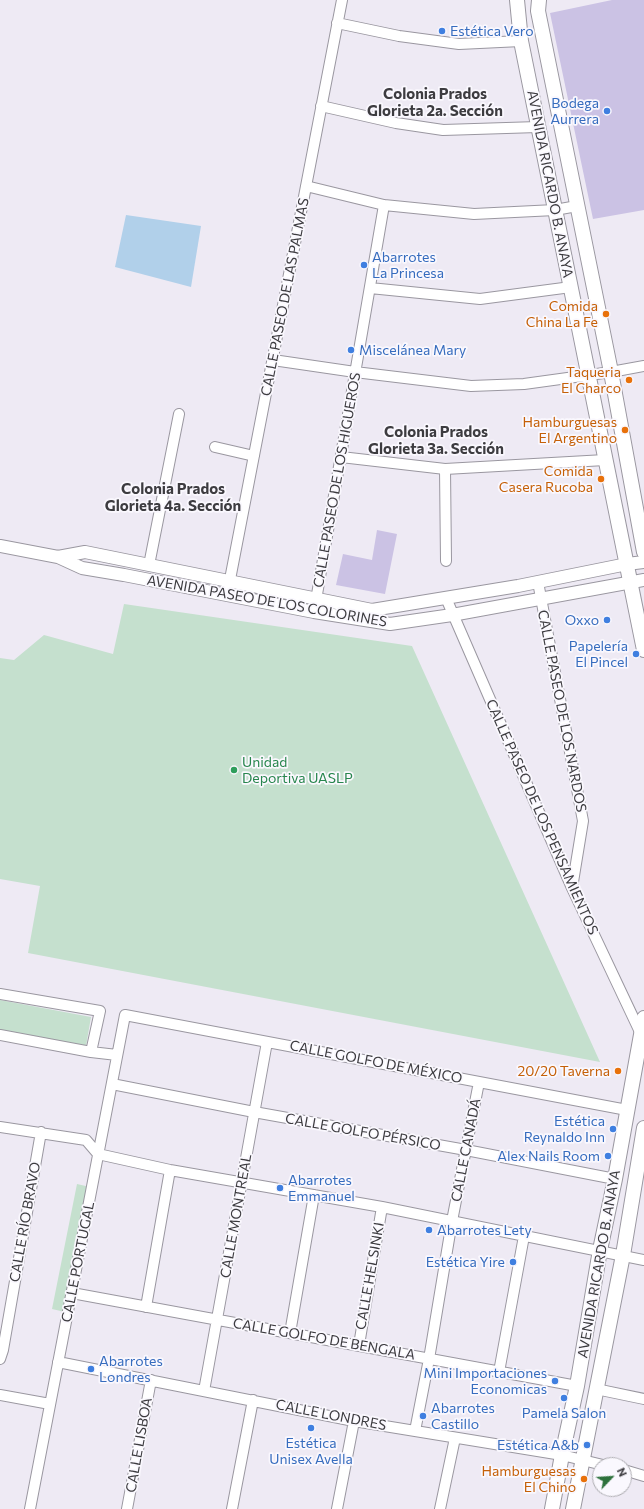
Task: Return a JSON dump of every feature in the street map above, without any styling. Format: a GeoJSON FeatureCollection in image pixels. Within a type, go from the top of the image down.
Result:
{"type":"FeatureCollection","features":[{"type":"Feature","properties":{"kind":"main road","name":"AVENIDA RICARDO B. ANAYA"},"geometry":{"type":"LineString","coordinates":[[517,0],[521,41],[605,460],[627,564],[637,581],[644,650]]}},
{"type":"Feature","properties":{"kind":"main road","name":"AVENIDA RICARDO B. ANAYA"},"geometry":{"type":"LineString","coordinates":[[539,0],[538,11],[612,372],[644,552]]}},
{"type":"Feature","properties":{"kind":"main road","name":"AVENIDA RICARDO B. ANAYA"},"geometry":{"type":"LineString","coordinates":[[552,1509],[577,1386],[600,1250],[615,1179],[644,1018]]}},
{"type":"Feature","properties":{"kind":"main road","name":"AVENIDA RICARDO B. ANAYA"},"geometry":{"type":"LineString","coordinates":[[573,1509],[623,1255],[644,1128]]}},
{"type":"Feature","properties":{"kind":"street","name":"CALLE PASEO DE LAS PALMAS"},"geometry":{"type":"LineString","coordinates":[[227,595],[342,0]]}},
{"type":"Feature","properties":{"kind":"street"},"geometry":{"type":"LineString","coordinates":[[337,23],[399,36],[459,44],[521,41]]}},
{"type":"Feature","properties":{"kind":"street"},"geometry":{"type":"LineString","coordinates":[[321,106],[396,123],[443,130],[538,127]]}},
{"type":"Feature","properties":{"kind":"street"},"geometry":{"type":"LineString","coordinates":[[306,186],[384,205],[474,214],[555,210],[577,206]]}},
{"type":"Feature","properties":{"kind":"street","name":"CALLE PASEO DE LOS HIGUEROS"},"geometry":{"type":"LineString","coordinates":[[314,612],[384,205]]}},
{"type":"Feature","properties":{"kind":"street"},"geometry":{"type":"LineString","coordinates":[[370,288],[480,299],[571,287]]}},
{"type":"Feature","properties":{"kind":"street"},"geometry":{"type":"LineString","coordinates":[[273,360],[355,372],[471,386],[524,384],[644,366]]}},
{"type":"Feature","properties":{"kind":"street"},"geometry":{"type":"LineString","coordinates":[[149,565],[179,414]]}},
{"type":"Feature","properties":{"kind":"street"},"geometry":{"type":"LineString","coordinates":[[215,447],[254,456]]}},
{"type":"Feature","properties":{"kind":"street"},"geometry":{"type":"LineString","coordinates":[[341,457],[445,469],[605,460]]}},
{"type":"Feature","properties":{"kind":"street"},"geometry":{"type":"LineString","coordinates":[[445,469],[446,561]]}},
{"type":"Feature","properties":{"kind":"street","name":"AVENIDA PASEO DE LOS COLORINES"},"geometry":{"type":"LineString","coordinates":[[0,546],[58,557],[82,568],[314,612],[390,624],[452,615],[637,581]]}},
{"type":"Feature","properties":{"kind":"street"},"geometry":{"type":"LineString","coordinates":[[82,568],[85,552]]}},
{"type":"Feature","properties":{"kind":"street","name":"AVENIDA PASEO DE LOS COLORINES"},"geometry":{"type":"LineString","coordinates":[[58,557],[85,552],[230,580],[372,610],[538,582],[644,562]]}},
{"type":"Feature","properties":{"kind":"street"},"geometry":{"type":"LineString","coordinates":[[104,571],[106,557]]}},
{"type":"Feature","properties":{"kind":"street","name":"CALLE PASEO DE LOS NARDOS"},"geometry":{"type":"LineString","coordinates":[[538,582],[583,820],[572,888]]}},
{"type":"Feature","properties":{"kind":"street","name":"CALLE PASEO DE LOS PENSAMIENTOS"},"geometry":{"type":"LineString","coordinates":[[446,598],[452,615],[572,888],[641,1034]]}},
{"type":"Feature","properties":{"kind":"street"},"geometry":{"type":"LineString","coordinates":[[0,994],[100,1011],[91,1052]]}},
{"type":"Feature","properties":{"kind":"street","name":"CALLE GOLFO DE MÉXICO"},"geometry":{"type":"LineString","coordinates":[[125,1015],[627,1110]]}},
{"type":"Feature","properties":{"kind":"street","name":"CALLE PORTUGAL"},"geometry":{"type":"LineString","coordinates":[[30,1509],[125,1015]]}},
{"type":"Feature","properties":{"kind":"street"},"geometry":{"type":"LineString","coordinates":[[0,1034],[91,1052],[118,1055]]}},
{"type":"Feature","properties":{"kind":"street","name":"CALLE MONTREAL"},"geometry":{"type":"LineString","coordinates":[[204,1391],[267,1042]]}},
{"type":"Feature","properties":{"kind":"street","name":"CALLE CANADÁ"},"geometry":{"type":"LineString","coordinates":[[415,1431],[429,1359],[452,1221],[479,1082]]}},
{"type":"Feature","properties":{"kind":"street","name":"CALLE GOLFO PÉRSICO"},"geometry":{"type":"LineString","coordinates":[[112,1084],[615,1179]]}},
{"type":"Feature","properties":{"kind":"street"},"geometry":{"type":"LineString","coordinates":[[0,1126],[86,1140],[98,1154],[170,1170],[382,1206],[644,1260]]}},
{"type":"Feature","properties":{"kind":"street","name":"CALLE RÍO BRAVO"},"geometry":{"type":"LineString","coordinates":[[0,1359],[3,1350],[40,1132]]}},
{"type":"Feature","properties":{"kind":"street"},"geometry":{"type":"LineString","coordinates":[[146,1306],[170,1170]]}},
{"type":"Feature","properties":{"kind":"street"},"geometry":{"type":"LineString","coordinates":[[290,1333],[314,1195]]}},
{"type":"Feature","properties":{"kind":"street","name":"CALLE HELSINKI"},"geometry":{"type":"LineString","coordinates":[[358,1345],[382,1206]]}},
{"type":"Feature","properties":{"kind":"street"},"geometry":{"type":"LineString","coordinates":[[500,1372],[524,1236]]}},
{"type":"Feature","properties":{"kind":"street","name":"CALLE GOLFO DE BENGALA"},"geometry":{"type":"LineString","coordinates":[[72,1293],[577,1386]]}},
{"type":"Feature","properties":{"kind":"street","name":"CALLE LONDRES"},"geometry":{"type":"LineString","coordinates":[[58,1362],[354,1420],[562,1455],[592,1462]]}},
{"type":"Feature","properties":{"kind":"street","name":"CALLE LISBOA"},"geometry":{"type":"LineString","coordinates":[[127,1509],[151,1380]]}},
{"type":"Feature","properties":{"kind":"street"},"geometry":{"type":"LineString","coordinates":[[596,1389],[644,1399]]}},
{"type":"Feature","properties":{"kind":"street"},"geometry":{"type":"LineString","coordinates":[[0,1395],[50,1404]]}},
{"type":"Feature","properties":{"kind":"street"},"geometry":{"type":"LineString","coordinates":[[232,1509],[252,1400]]}},
{"type":"Feature","properties":{"kind":"street"},"geometry":{"type":"LineString","coordinates":[[337,1509],[354,1420]]}},
{"type":"Feature","properties":{"kind":"street"},"geometry":{"type":"LineString","coordinates":[[440,1509],[455,1438]]}},
{"type":"Feature","properties":{"kind":"street"},"geometry":{"type":"LineString","coordinates":[[632,1472],[644,1476]]}},
{"type":"Feature","properties":{"kind":"green space","name":"Unidad Deportiva UASLP"},"geometry":{"type":"Polygon","coordinates":[[[124,604],[412,646],[600,1062],[28,953],[40,886],[0,879],[0,658],[14,660],[44,635],[113,654],[124,604]]]}},
{"type":"Feature","properties":{"kind":"green space"},"geometry":{"type":"Polygon","coordinates":[[[0,1000],[91,1017],[86,1046],[0,1030],[0,1000]]]}},
{"type":"Feature","properties":{"kind":"green space"},"geometry":{"type":"Polygon","coordinates":[[[77,1184],[90,1187],[65,1312],[52,1309],[77,1184]]]}},
{"type":"Feature","properties":{"kind":"water"},"geometry":{"type":"Polygon","coordinates":[[[126,215],[201,226],[191,287],[115,267],[126,215]]]}},
{"type":"Feature","properties":{"kind":"building","name":"Bodega Aurrera"},"geometry":{"type":"Polygon","coordinates":[[[612,0],[644,0],[644,210],[593,219],[550,13],[612,0]]]}},
{"type":"Feature","properties":{"kind":"building"},"geometry":{"type":"Polygon","coordinates":[[[377,530],[397,534],[385,594],[336,585],[343,554],[372,560],[377,530]]]}},
{"type":"Feature","properties":{"kind":"place","name":"Estética Vero"},"geometry":{"type":"Point","coordinates":[442,31]}},
{"type":"Feature","properties":{"kind":"place","name":"Bodega Aurrera"},"geometry":{"type":"Point","coordinates":[607,111]}},
{"type":"Feature","properties":{"kind":"place","name":"Abarrotes La Princesa"},"geometry":{"type":"Point","coordinates":[364,265]}},
{"type":"Feature","properties":{"kind":"place","name":"Comida China La Fe"},"geometry":{"type":"Point","coordinates":[606,314]}},
{"type":"Feature","properties":{"kind":"place","name":"Miscelánea Mary"},"geometry":{"type":"Point","coordinates":[351,350]}},
{"type":"Feature","properties":{"kind":"place","name":"Taqueria El Charco"},"geometry":{"type":"Point","coordinates":[629,380]}},
{"type":"Feature","properties":{"kind":"place","name":"Hamburguesas El Argentino"},"geometry":{"type":"Point","coordinates":[625,430]}},
{"type":"Feature","properties":{"kind":"place","name":"Comida Casera Rucoba"},"geometry":{"type":"Point","coordinates":[601,479]}},
{"type":"Feature","properties":{"kind":"place","name":"Oxxo"},"geometry":{"type":"Point","coordinates":[607,620]}},
{"type":"Feature","properties":{"kind":"place","name":"Papelería El Pincel"},"geometry":{"type":"Point","coordinates":[636,654]}},
{"type":"Feature","properties":{"kind":"place","name":"Unidad Deportiva UASLP"},"geometry":{"type":"Point","coordinates":[234,770]}},
{"type":"Feature","properties":{"kind":"place","name":"20/20 Taverna"},"geometry":{"type":"Point","coordinates":[618,1071]}},
{"type":"Feature","properties":{"kind":"place","name":"Estética Reynaldo Inn"},"geometry":{"type":"Point","coordinates":[613,1129]}},
{"type":"Feature","properties":{"kind":"place","name":"Alex Nails Room"},"geometry":{"type":"Point","coordinates":[608,1156]}},
{"type":"Feature","properties":{"kind":"place","name":"Abarrotes Emmanuel"},"geometry":{"type":"Point","coordinates":[280,1188]}},
{"type":"Feature","properties":{"kind":"place","name":"Abarrotes Lety"},"geometry":{"type":"Point","coordinates":[429,1230]}},
{"type":"Feature","properties":{"kind":"place","name":"Estética Yire"},"geometry":{"type":"Point","coordinates":[513,1262]}},
{"type":"Feature","properties":{"kind":"place","name":"Abarrotes Londres"},"geometry":{"type":"Point","coordinates":[91,1369]}},
{"type":"Feature","properties":{"kind":"place","name":"Mini Importaciones Economicas"},"geometry":{"type":"Point","coordinates":[555,1381]}},
{"type":"Feature","properties":{"kind":"place","name":"Pamela Salon"},"geometry":{"type":"Point","coordinates":[564,1398]}},
{"type":"Feature","properties":{"kind":"place","name":"Abarrotes Castillo"},"geometry":{"type":"Point","coordinates":[423,1416]}},
{"type":"Feature","properties":{"kind":"place","name":"Estética Unisex Avella"},"geometry":{"type":"Point","coordinates":[311,1428]}},
{"type":"Feature","properties":{"kind":"place","name":"Estética A&b"},"geometry":{"type":"Point","coordinates":[587,1445]}},
{"type":"Feature","properties":{"kind":"place","name":"Hamburguesas El Chino"},"geometry":{"type":"Point","coordinates":[584,1479]}},
{"type":"Feature","properties":{"kind":"district","name":"Colonia Prados Glorieta 2a. Sección"},"geometry":{"type":"Point","coordinates":[435,102]}},
{"type":"Feature","properties":{"kind":"district","name":"Colonia Prados Glorieta 3a. Sección"},"geometry":{"type":"Point","coordinates":[436,440]}},
{"type":"Feature","properties":{"kind":"district","name":"Colonia Prados Glorieta 4a. Sección"},"geometry":{"type":"Point","coordinates":[173,498]}}]}
